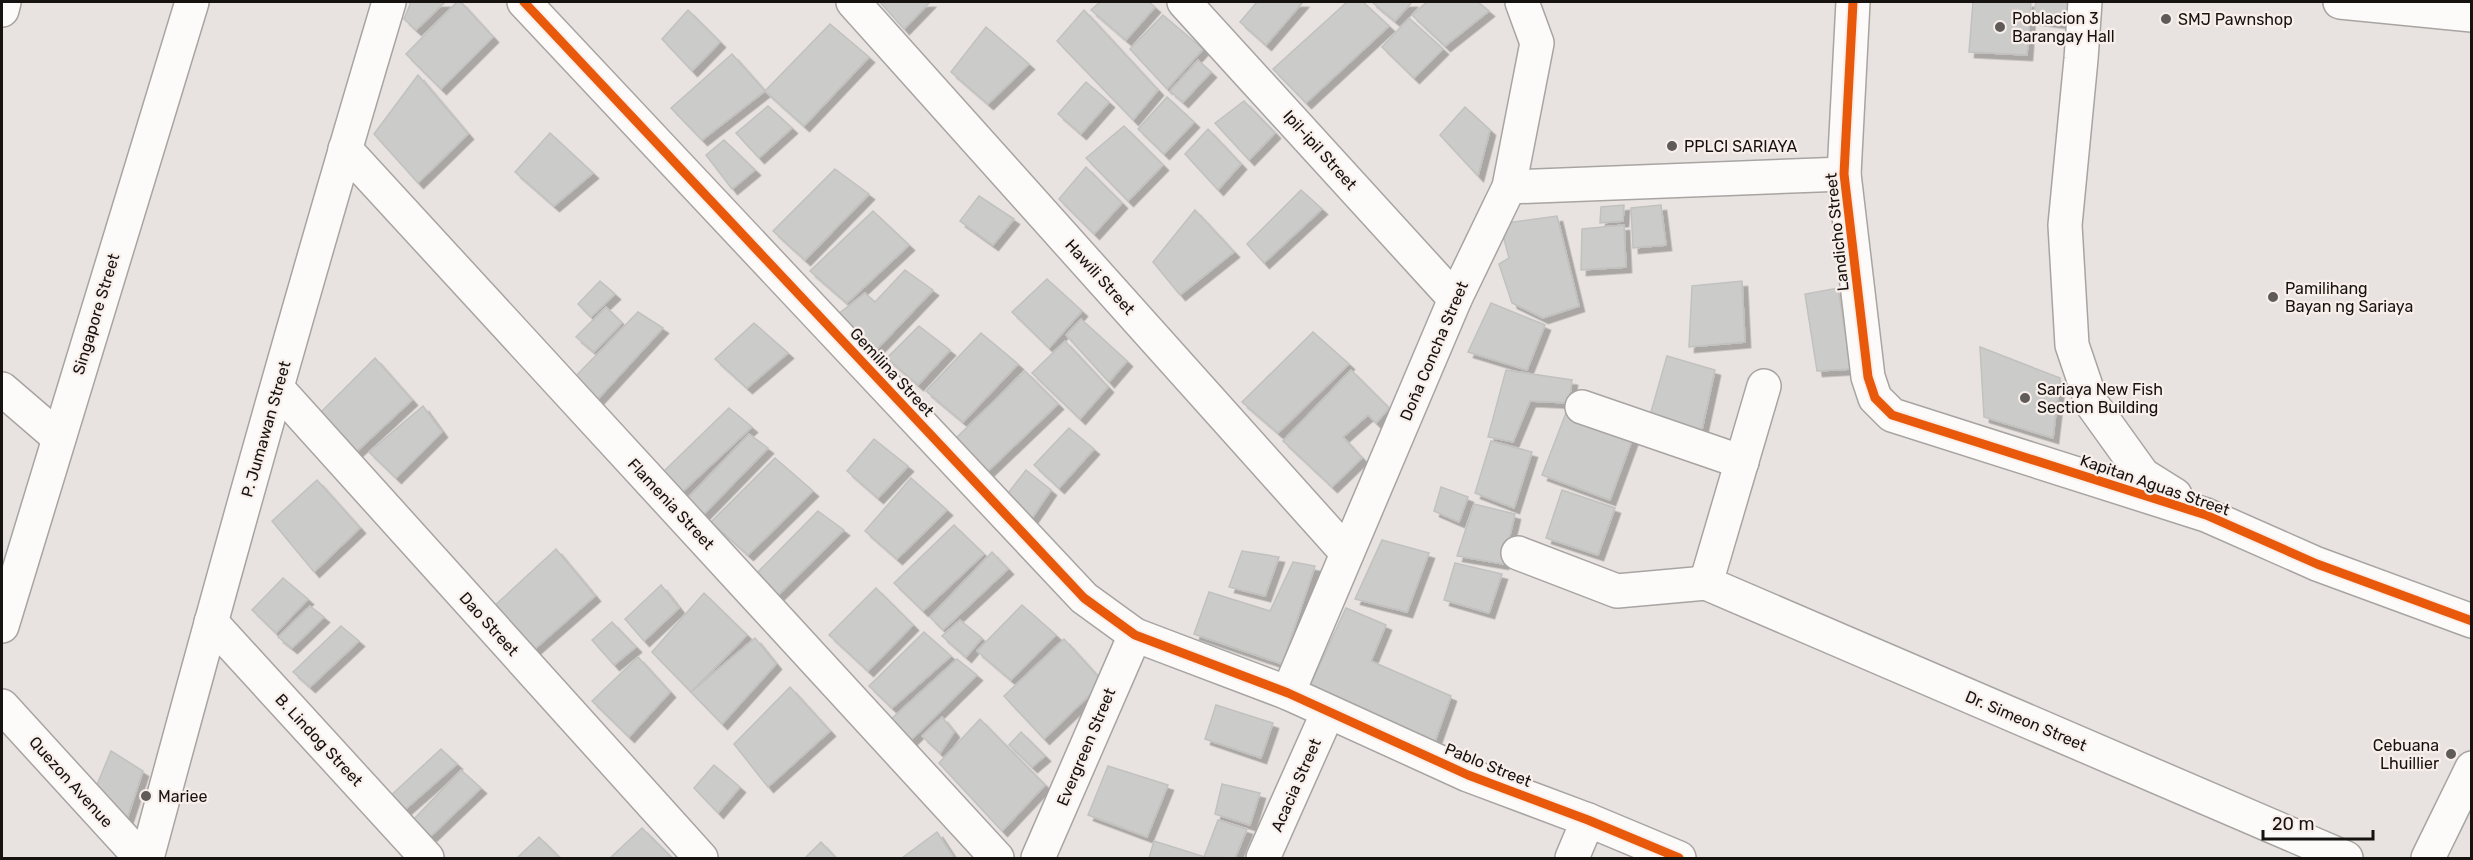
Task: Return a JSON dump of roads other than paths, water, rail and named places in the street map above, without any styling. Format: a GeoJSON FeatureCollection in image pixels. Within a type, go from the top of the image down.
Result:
{"type":"FeatureCollection","features":[{"type":"Feature","properties":{"kind":"street"},"geometry":{"type":"LineString","coordinates":[[2,10],[4,2]]}},
{"type":"Feature","properties":{"kind":"street","name":"Singapore Street"},"geometry":{"type":"LineString","coordinates":[[2,627],[192,2]]}},
{"type":"Feature","properties":{"kind":"street","name":"P. Jumawan Street"},"geometry":{"type":"LineString","coordinates":[[147,858],[211,622],[389,2]]}},
{"type":"Feature","properties":{"kind":"street","name":"Gemilina Street"},"geometry":{"type":"LineString","coordinates":[[524,2],[1084,598],[1135,635],[1288,693]]}},
{"type":"Feature","properties":{"kind":"street","name":"Hawili Street"},"geometry":{"type":"LineString","coordinates":[[853,2],[1347,553]]}},
{"type":"Feature","properties":{"kind":"street","name":"Ipil-ipil Street"},"geometry":{"type":"LineString","coordinates":[[1184,2],[1455,299]]}},
{"type":"Feature","properties":{"kind":"street","name":"Doña Concha Street"},"geometry":{"type":"LineString","coordinates":[[1288,693],[1455,299],[1509,187],[1537,43],[1522,2]]}},
{"type":"Feature","properties":{"kind":"street","name":"Landicho Street"},"geometry":{"type":"LineString","coordinates":[[1852,2],[1844,174],[1868,377],[1875,398],[1892,415]]}},
{"type":"Feature","properties":{"kind":"street"},"geometry":{"type":"LineString","coordinates":[[2085,2],[2065,225],[2072,345],[2092,404],[2143,474],[2206,515]]}},
{"type":"Feature","properties":{"kind":"street"},"geometry":{"type":"LineString","coordinates":[[2340,2],[2472,15]]}},
{"type":"Feature","properties":{"kind":"street","name":"Flamenia Street"},"geometry":{"type":"LineString","coordinates":[[345,149],[997,858]]}},
{"type":"Feature","properties":{"kind":"street"},"geometry":{"type":"LineString","coordinates":[[1509,187],[1844,174]]}},
{"type":"Feature","properties":{"kind":"street"},"geometry":{"type":"LineString","coordinates":[[1707,583],[1764,386]]}},
{"type":"Feature","properties":{"kind":"street"},"geometry":{"type":"LineString","coordinates":[[2,389],[59,438]]}},
{"type":"Feature","properties":{"kind":"street","name":"Dao Street"},"geometry":{"type":"LineString","coordinates":[[278,389],[701,858]]}},
{"type":"Feature","properties":{"kind":"street"},"geometry":{"type":"LineString","coordinates":[[1582,407],[1742,462]]}},
{"type":"Feature","properties":{"kind":"street","name":"Kapitan Aguas Street"},"geometry":{"type":"LineString","coordinates":[[1892,415],[2206,515],[2317,564],[2472,621]]}},
{"type":"Feature","properties":{"kind":"street","name":"Dr. Simeon Street"},"geometry":{"type":"LineString","coordinates":[[1518,553],[1617,591],[1707,583],[2346,858]]}},
{"type":"Feature","properties":{"kind":"street","name":"B. Lindog Street"},"geometry":{"type":"LineString","coordinates":[[211,622],[427,858]]}},
{"type":"Feature","properties":{"kind":"street","name":"Evergreen Street"},"geometry":{"type":"LineString","coordinates":[[1038,858],[1135,635]]}},
{"type":"Feature","properties":{"kind":"street","name":"Pablo Street"},"geometry":{"type":"LineString","coordinates":[[1288,693],[1468,775],[1588,820],[1679,858]]}},
{"type":"Feature","properties":{"kind":"street","name":"Quezon Avenue"},"geometry":{"type":"LineString","coordinates":[[2,706],[141,858]]}},
{"type":"Feature","properties":{"kind":"street","name":"Acacia Street"},"geometry":{"type":"LineString","coordinates":[[1263,858],[1328,712]]}},
{"type":"Feature","properties":{"kind":"street"},"geometry":{"type":"LineString","coordinates":[[2428,858],[2472,768]]}},
{"type":"Feature","properties":{"kind":"street"},"geometry":{"type":"LineString","coordinates":[[1572,858],[1588,820]]}},
{"type":"Feature","properties":{"kind":"place","name":"SMJ Pawnshop"},"geometry":{"type":"Point","coordinates":[2166,19]}},
{"type":"Feature","properties":{"kind":"place","name":"Poblacion 3 Barangay Hall"},"geometry":{"type":"Point","coordinates":[2000,27]}},
{"type":"Feature","properties":{"kind":"place","name":"PPLCI SARIAYA"},"geometry":{"type":"Point","coordinates":[1672,146]}},
{"type":"Feature","properties":{"kind":"place","name":"Pamilihang Bayan ng Sariaya"},"geometry":{"type":"Point","coordinates":[2273,297]}},
{"type":"Feature","properties":{"kind":"place","name":"Sariaya New Fish Section Building"},"geometry":{"type":"Point","coordinates":[2025,398]}},
{"type":"Feature","properties":{"kind":"place","name":"Cebuana Lhuillier"},"geometry":{"type":"Point","coordinates":[2451,754]}},
{"type":"Feature","properties":{"kind":"place","name":"Mariee"},"geometry":{"type":"Point","coordinates":[146,796]}}]}
